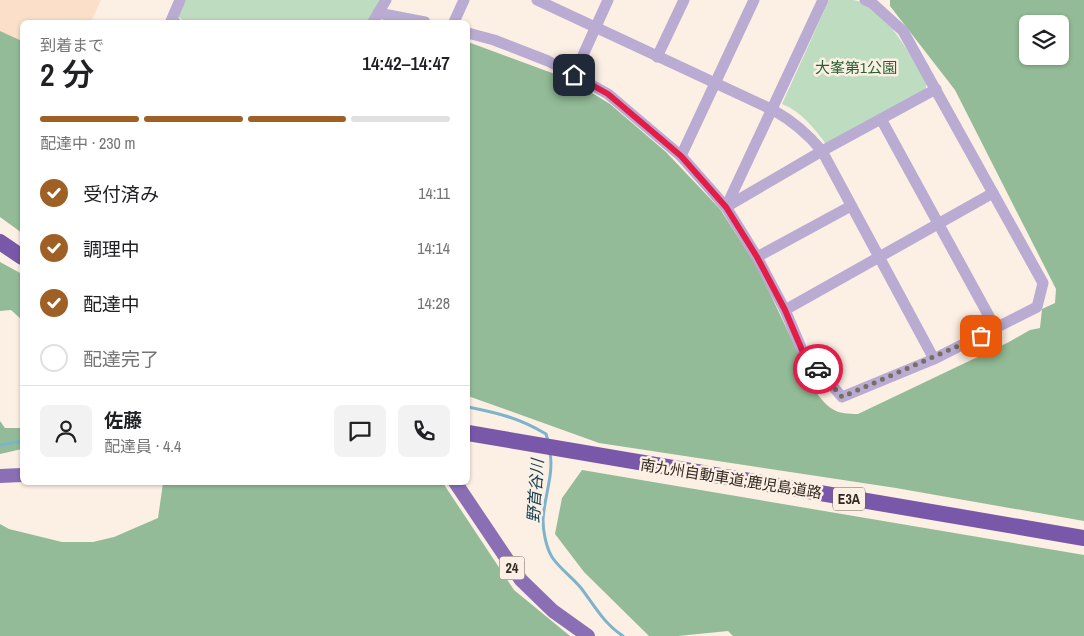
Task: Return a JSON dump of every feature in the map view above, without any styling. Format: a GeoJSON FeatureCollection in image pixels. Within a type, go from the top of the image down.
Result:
{"type":"FeatureCollection","features":[{"type":"Feature","properties":{"kind":"highway"},"geometry":{"type":"LineString","coordinates":[[0,242],[20,255]]}},
{"type":"Feature","properties":{"kind":"highway","name":"南九州自動車道;鹿児島道路"},"geometry":{"type":"LineString","coordinates":[[470,433],[1084,538]]}},
{"type":"Feature","properties":{"kind":"main road"},"geometry":{"type":"LineString","coordinates":[[0,476],[20,475]]}},
{"type":"Feature","properties":{"kind":"main road","name":"24"},"geometry":{"type":"LineString","coordinates":[[457,485],[521,580],[553,611],[588,636]]}},
{"type":"Feature","properties":{"kind":"street"},"geometry":{"type":"LineString","coordinates":[[171,20],[180,0]]}},
{"type":"Feature","properties":{"kind":"street"},"geometry":{"type":"LineString","coordinates":[[386,0],[376,18],[400,20]]}},
{"type":"Feature","properties":{"kind":"street"},"geometry":{"type":"LineString","coordinates":[[455,20],[464,0]]}},
{"type":"Feature","properties":{"kind":"street"},"geometry":{"type":"LineString","coordinates":[[537,0],[773,110],[792,120],[808,134],[822,151],[934,359]]}},
{"type":"Feature","properties":{"kind":"street"},"geometry":{"type":"LineString","coordinates":[[574,75],[608,0]]}},
{"type":"Feature","properties":{"kind":"street"},"geometry":{"type":"LineString","coordinates":[[657,57],[684,0]]}},
{"type":"Feature","properties":{"kind":"street"},"geometry":{"type":"LineString","coordinates":[[681,156],[754,0]]}},
{"type":"Feature","properties":{"kind":"street"},"geometry":{"type":"LineString","coordinates":[[726,207],[824,0]]}},
{"type":"Feature","properties":{"kind":"street"},"geometry":{"type":"LineString","coordinates":[[470,33],[512,47],[574,75],[608,94],[681,156],[726,207],[757,257],[785,310],[802,350],[842,397],[934,359],[1037,308],[1043,282],[903,31],[870,1]]}},
{"type":"Feature","properties":{"kind":"street"},"geometry":{"type":"LineString","coordinates":[[726,207],[822,151],[936,89]]}},
{"type":"Feature","properties":{"kind":"street"},"geometry":{"type":"LineString","coordinates":[[881,119],[996,329]]}},
{"type":"Feature","properties":{"kind":"street"},"geometry":{"type":"LineString","coordinates":[[785,310],[993,193]]}},
{"type":"Feature","properties":{"kind":"street"},"geometry":{"type":"LineString","coordinates":[[757,257],[851,206]]}},
{"type":"Feature","properties":{"kind":"shaded area"},"geometry":{"type":"Polygon","coordinates":[[[0,0],[101,0],[92,20],[20,20],[20,40],[0,31],[0,0]]]}},
{"type":"Feature","properties":{"kind":"green space"},"geometry":{"type":"Polygon","coordinates":[[[184,0],[381,0],[370,20],[182,20],[177,16],[184,0]]]}},
{"type":"Feature","properties":{"kind":"green space","name":"大峯第1公園"},"geometry":{"type":"Polygon","coordinates":[[[829,0],[853,0],[865,4],[876,11],[896,34],[927,84],[925,90],[826,144],[812,126],[801,116],[782,104],[829,0]]]}},
{"type":"Feature","properties":{"kind":"green space"},"geometry":{"type":"Polygon","coordinates":[[[890,0],[1084,0],[1084,521],[896,488],[599,443],[470,397],[470,43],[571,80],[610,104],[666,152],[720,209],[758,268],[818,395],[827,405],[835,410],[858,414],[1009,342],[1030,330],[1040,328],[1042,309],[1055,303],[1056,289],[955,90],[890,6],[890,0]]]}},
{"type":"Feature","properties":{"kind":"green space"},"geometry":{"type":"Polygon","coordinates":[[[0,31],[20,40],[20,232],[0,217],[0,31]]]}},
{"type":"Feature","properties":{"kind":"green space"},"geometry":{"type":"Polygon","coordinates":[[[0,262],[20,273],[20,318],[11,310],[0,311],[0,262]]]}},
{"type":"Feature","properties":{"kind":"green space"},"geometry":{"type":"Polygon","coordinates":[[[0,421],[5,428],[20,428],[20,449],[0,454],[0,421]]]}},
{"type":"Feature","properties":{"kind":"green space"},"geometry":{"type":"Polygon","coordinates":[[[582,470],[1084,555],[1084,636],[733,636],[728,631],[678,636],[649,636],[584,572],[555,534],[562,498],[582,470]]]}},
{"type":"Feature","properties":{"kind":"green space"},"geometry":{"type":"Polygon","coordinates":[[[163,485],[444,485],[514,590],[570,636],[0,636],[0,524],[9,529],[62,542],[93,542],[114,537],[158,518],[163,485]]]}},
{"type":"Feature","properties":{"kind":"waterway","name":"野首谷川"},"geometry":{"type":"LineString","coordinates":[[470,407],[499,414],[527,424],[546,434],[548,441]]}},
{"type":"Feature","properties":{"kind":"waterway","name":"野首谷川"},"geometry":{"type":"LineString","coordinates":[[0,445],[20,441]]}},
{"type":"Feature","properties":{"kind":"waterway","name":"野首谷川"},"geometry":{"type":"LineString","coordinates":[[550,452],[551,469],[543,520],[548,549],[555,561],[581,588],[605,620],[623,636]]}},
{"type":"Feature","properties":{"kind":"way so far"},"geometry":{"type":"LineString","coordinates":[[818,369],[842,397],[934,359],[981,336]]}},
{"type":"Feature","properties":{"kind":"route"},"geometry":{"type":"LineString","coordinates":[[574,75],[608,94],[634,115],[681,156],[726,207],[757,257],[785,310],[802,350],[818,369]]}}]}
